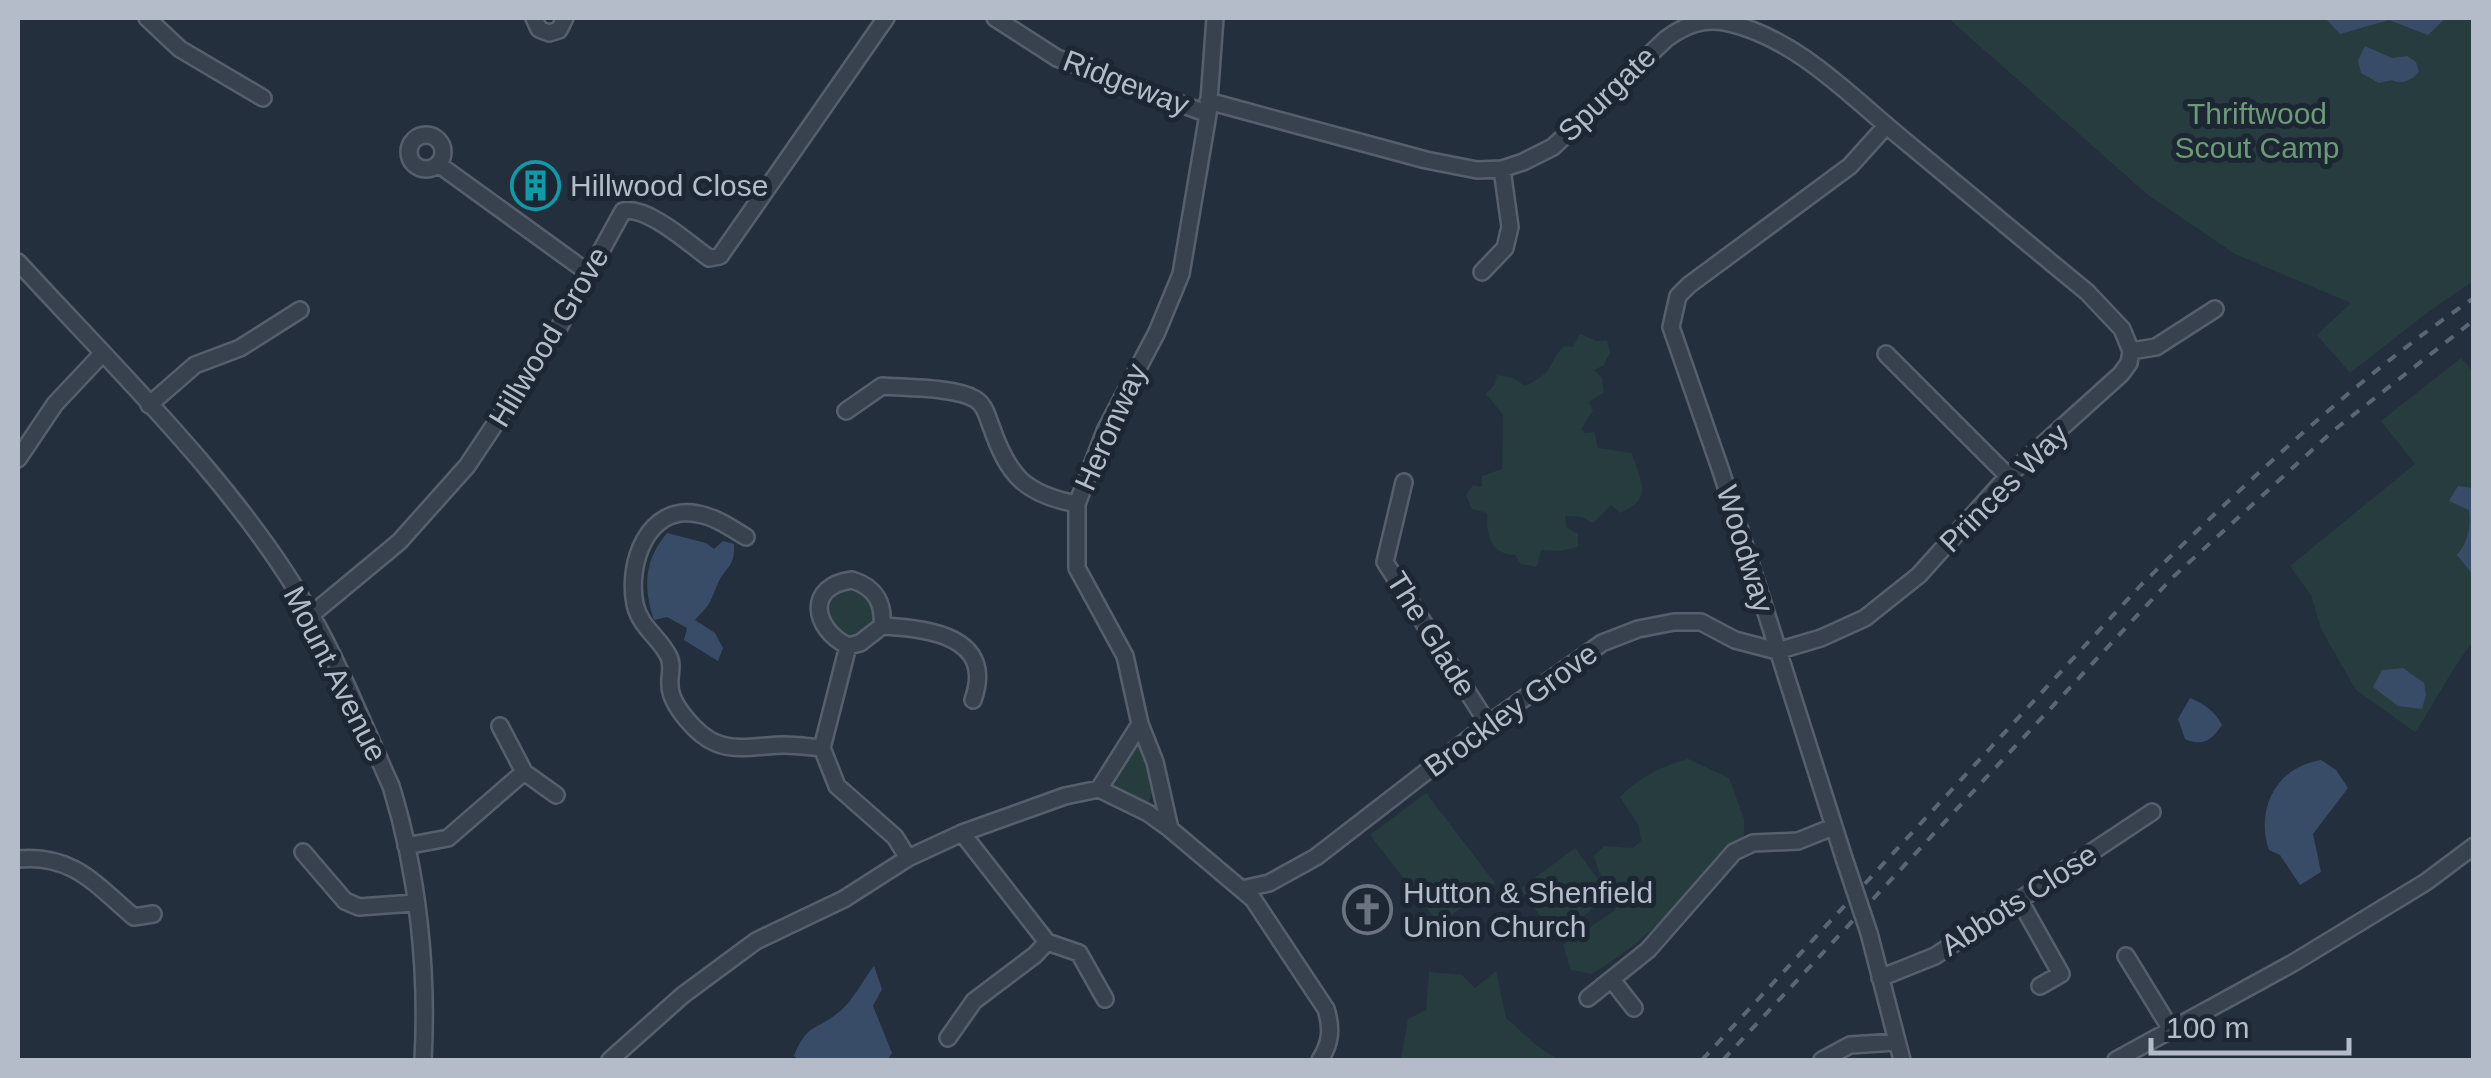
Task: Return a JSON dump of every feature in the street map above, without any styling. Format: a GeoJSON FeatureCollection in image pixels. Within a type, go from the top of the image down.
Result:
{"type":"FeatureCollection","features":[{"type":"Feature","properties":{"kind":"street"},"geometry":{"type":"LineString","coordinates":[[147,18],[180,49],[263,98]]}},
{"type":"Feature","properties":{"kind":"street"},"geometry":{"type":"LineString","coordinates":[[534,18],[539,29],[549,33],[559,30],[565,18]]}},
{"type":"Feature","properties":{"kind":"street","name":"Hillwood Grove"},"geometry":{"type":"LineString","coordinates":[[311,615],[400,542],[446,492],[488,436],[590,274],[622,211],[646,214],[709,258],[720,256],[886,18]]}},
{"type":"Feature","properties":{"kind":"street","name":"Ridgeway"},"geometry":{"type":"LineString","coordinates":[[995,18],[1057,58],[1208,108]]}},
{"type":"Feature","properties":{"kind":"street","name":"Heronway"},"geometry":{"type":"LineString","coordinates":[[1170,829],[1156,763],[1140,724],[1118,638],[1078,568],[1077,504],[1105,432],[1157,332],[1181,274],[1208,108],[1214,18]]}},
{"type":"Feature","properties":{"kind":"street","name":"Spurgate"},"geometry":{"type":"LineString","coordinates":[[1208,108],[1426,160],[1478,170],[1502,168],[1552,147],[1682,26],[1725,20],[1799,56],[1886,126],[2086,292],[2122,329],[2132,351]]}},
{"type":"Feature","properties":{"kind":"street","name":"Woodway"},"geometry":{"type":"LineString","coordinates":[[1886,126],[1850,166],[1689,285],[1678,296],[1670,326],[1722,474],[1869,932],[1902,1060]]}},
{"type":"Feature","properties":{"kind":"street"},"geometry":{"type":"LineString","coordinates":[[438,164],[590,274]]}},
{"type":"Feature","properties":{"kind":"street"},"geometry":{"type":"LineString","coordinates":[[1482,272],[1505,248],[1510,227],[1502,168]]}},
{"type":"Feature","properties":{"kind":"street","name":"Mount Avenue"},"geometry":{"type":"LineString","coordinates":[[18,262],[148,405],[260,538],[311,615],[390,786],[406,846],[425,979],[424,1060]]}},
{"type":"Feature","properties":{"kind":"street"},"geometry":{"type":"LineString","coordinates":[[2132,351],[2156,347],[2215,309]]}},
{"type":"Feature","properties":{"kind":"street"},"geometry":{"type":"LineString","coordinates":[[148,405],[196,365],[240,348],[300,310]]}},
{"type":"Feature","properties":{"kind":"street","name":"Princes Way"},"geometry":{"type":"LineString","coordinates":[[1777,651],[1822,638],[1865,618],[1894,597],[1942,551],[2008,476],[2121,374],[2132,351]]}},
{"type":"Feature","properties":{"kind":"street"},"geometry":{"type":"LineString","coordinates":[[18,459],[55,404],[102,354]]}},
{"type":"Feature","properties":{"kind":"street"},"geometry":{"type":"LineString","coordinates":[[1886,354],[2008,476]]}},
{"type":"Feature","properties":{"kind":"street"},"geometry":{"type":"LineString","coordinates":[[846,411],[882,386],[968,396],[982,405],[1000,451],[1021,482],[1040,493],[1077,504]]}},
{"type":"Feature","properties":{"kind":"street","name":"The Glade"},"geometry":{"type":"LineString","coordinates":[[1404,482],[1385,562],[1488,724]]}},
{"type":"Feature","properties":{"kind":"street"},"geometry":{"type":"LineString","coordinates":[[746,538],[710,518],[683,513],[656,524],[638,553],[635,605],[647,632],[669,656],[670,685],[680,706],[705,737],[721,746],[822,748]]}},
{"type":"Feature","properties":{"kind":"street"},"geometry":{"type":"LineString","coordinates":[[882,626],[880,603],[869,588],[852,580],[830,587],[820,601],[819,617],[828,633],[848,646],[860,643],[882,626],[923,628],[962,646],[977,667],[979,678],[973,700]]}},
{"type":"Feature","properties":{"kind":"street","name":"Brockley Grove"},"geometry":{"type":"LineString","coordinates":[[1242,889],[1269,882],[1316,858],[1488,724],[1602,643],[1638,629],[1700,622],[1736,640],[1777,651]]}},
{"type":"Feature","properties":{"kind":"street"},"geometry":{"type":"LineString","coordinates":[[848,646],[822,748],[837,786],[895,837],[908,858]]}},
{"type":"Feature","properties":{"kind":"street"},"geometry":{"type":"LineString","coordinates":[[1099,790],[1140,724]]}},
{"type":"Feature","properties":{"kind":"street"},"geometry":{"type":"LineString","coordinates":[[500,726],[524,772],[556,795]]}},
{"type":"Feature","properties":{"kind":"street"},"geometry":{"type":"LineString","coordinates":[[406,846],[448,838],[524,772]]}},
{"type":"Feature","properties":{"kind":"street"},"geometry":{"type":"LineString","coordinates":[[616,1059],[683,995],[756,941],[844,899],[908,858],[962,833],[1065,796],[1099,790],[1170,829],[1264,912],[1326,1009],[1331,1023],[1330,1040],[1320,1060]]}},
{"type":"Feature","properties":{"kind":"street","name":"Abbots Close"},"geometry":{"type":"LineString","coordinates":[[1880,978],[1935,956],[2152,812]]}},
{"type":"Feature","properties":{"kind":"street"},"geometry":{"type":"LineString","coordinates":[[1588,998],[1648,950],[1734,852],[1753,843],[1798,840],[1834,827]]}},
{"type":"Feature","properties":{"kind":"street"},"geometry":{"type":"LineString","coordinates":[[962,833],[1046,942],[1079,952],[1106,999]]}},
{"type":"Feature","properties":{"kind":"street"},"geometry":{"type":"LineString","coordinates":[[2116,1060],[2360,923],[2453,864],[2474,846]]}},
{"type":"Feature","properties":{"kind":"street"},"geometry":{"type":"LineString","coordinates":[[303,852],[345,901],[359,907],[414,903]]}},
{"type":"Feature","properties":{"kind":"street"},"geometry":{"type":"LineString","coordinates":[[18,860],[40,857],[69,866],[134,918]]}},
{"type":"Feature","properties":{"kind":"street"},"geometry":{"type":"LineString","coordinates":[[1264,912],[1269,882]]}},
{"type":"Feature","properties":{"kind":"street"},"geometry":{"type":"LineString","coordinates":[[2020,901],[2061,974],[2040,986]]}},
{"type":"Feature","properties":{"kind":"street"},"geometry":{"type":"LineString","coordinates":[[134,918],[153,914]]}},
{"type":"Feature","properties":{"kind":"street"},"geometry":{"type":"LineString","coordinates":[[133,936],[134,918]]}},
{"type":"Feature","properties":{"kind":"street"},"geometry":{"type":"LineString","coordinates":[[948,1038],[974,1001],[1035,955],[1046,942]]}},
{"type":"Feature","properties":{"kind":"street"},"geometry":{"type":"LineString","coordinates":[[2126,956],[2172,1031]]}},
{"type":"Feature","properties":{"kind":"street"},"geometry":{"type":"LineString","coordinates":[[1612,980],[1634,1008]]}},
{"type":"Feature","properties":{"kind":"street"},"geometry":{"type":"LineString","coordinates":[[1822,1060],[1850,1045],[1896,1042]]}},
{"type":"Feature","properties":{"kind":"green space","name":"Thriftwood Scout Camp"},"geometry":{"type":"Polygon","coordinates":[[[1948,18],[2473,18],[2473,281],[2350,373],[2317,335],[2351,303],[2235,254],[2148,195],[1948,18]]]}},
{"type":"Feature","properties":{"kind":"green space"},"geometry":{"type":"Polygon","coordinates":[[[1580,334],[1597,341],[1607,340],[1610,352],[1604,365],[1594,370],[1602,378],[1604,392],[1589,402],[1593,411],[1581,429],[1594,432],[1598,448],[1632,453],[1642,494],[1620,513],[1611,505],[1593,523],[1582,517],[1565,516],[1566,527],[1578,534],[1578,547],[1541,550],[1537,567],[1521,564],[1515,555],[1500,551],[1491,542],[1487,513],[1472,509],[1466,495],[1473,485],[1482,487],[1482,476],[1502,469],[1503,415],[1486,394],[1497,375],[1513,378],[1525,386],[1535,381],[1547,372],[1564,346],[1573,347],[1580,334]]]}},
{"type":"Feature","properties":{"kind":"green space"},"geometry":{"type":"Polygon","coordinates":[[[2461,358],[2474,373],[2473,642],[2415,732],[2356,690],[2321,629],[2311,595],[2290,566],[2415,464],[2381,421],[2461,358]]]}},
{"type":"Feature","properties":{"kind":"green space"},"geometry":{"type":"Polygon","coordinates":[[[850,586],[868,593],[875,611],[868,629],[850,636],[832,629],[825,611],[832,593],[850,586]]]}},
{"type":"Feature","properties":{"kind":"green space"},"geometry":{"type":"Polygon","coordinates":[[[1136,737],[1153,777],[1149,801],[1140,802],[1106,786],[1136,737]]]}},
{"type":"Feature","properties":{"kind":"green space"},"geometry":{"type":"Polygon","coordinates":[[[1688,759],[1729,778],[1744,819],[1744,835],[1654,928],[1614,960],[1592,974],[1571,970],[1563,945],[1614,911],[1619,903],[1599,872],[1594,856],[1604,846],[1633,848],[1641,841],[1639,826],[1620,797],[1651,773],[1688,759]]]}},
{"type":"Feature","properties":{"kind":"green space"},"geometry":{"type":"Polygon","coordinates":[[[1426,793],[1495,883],[1439,924],[1370,835],[1426,793]]]}},
{"type":"Feature","properties":{"kind":"green space"},"geometry":{"type":"Polygon","coordinates":[[[1575,848],[1610,896],[1556,937],[1520,889],[1575,848]]]}},
{"type":"Feature","properties":{"kind":"green space"},"geometry":{"type":"Polygon","coordinates":[[[1496,971],[1506,1018],[1559,1060],[1401,1060],[1408,1019],[1426,1010],[1429,972],[1462,975],[1475,988],[1496,971]]]}},
{"type":"Feature","properties":{"kind":"water"},"geometry":{"type":"Polygon","coordinates":[[[2325,18],[2446,18],[2428,35],[2389,20],[2340,34],[2325,18]]]}},
{"type":"Feature","properties":{"kind":"water"},"geometry":{"type":"Polygon","coordinates":[[[2365,46],[2392,58],[2407,56],[2416,62],[2419,72],[2407,81],[2379,83],[2361,73],[2358,60],[2365,46]]]}},
{"type":"Feature","properties":{"kind":"water"},"geometry":{"type":"Polygon","coordinates":[[[2458,486],[2473,488],[2473,575],[2457,555],[2470,522],[2469,510],[2449,501],[2458,486]]]}},
{"type":"Feature","properties":{"kind":"water"},"geometry":{"type":"Polygon","coordinates":[[[667,533],[706,543],[714,549],[723,541],[734,544],[731,562],[710,603],[695,620],[715,633],[723,648],[718,661],[684,640],[687,628],[667,617],[654,620],[648,574],[654,553],[667,533]]]}},
{"type":"Feature","properties":{"kind":"water"},"geometry":{"type":"Polygon","coordinates":[[[2403,668],[2424,683],[2422,709],[2398,706],[2373,687],[2382,670],[2403,668]]]}},
{"type":"Feature","properties":{"kind":"water"},"geometry":{"type":"Polygon","coordinates":[[[2190,698],[2209,708],[2222,725],[2206,741],[2185,739],[2178,719],[2190,698]]]}},
{"type":"Feature","properties":{"kind":"water"},"geometry":{"type":"Polygon","coordinates":[[[2321,760],[2336,770],[2348,788],[2313,834],[2321,872],[2300,885],[2280,855],[2269,850],[2265,819],[2273,792],[2282,780],[2292,771],[2321,760]]]}},
{"type":"Feature","properties":{"kind":"water"},"geometry":{"type":"Polygon","coordinates":[[[874,966],[882,989],[873,1006],[892,1053],[888,1059],[799,1060],[794,1056],[808,1033],[849,1002],[874,966]]]}},
{"type":"Feature","properties":{"kind":"railway"},"geometry":{"type":"LineString","coordinates":[[1702,1060],[2141,585],[2343,398],[2474,298]]}},
{"type":"Feature","properties":{"kind":"railway"},"geometry":{"type":"LineString","coordinates":[[1723,1060],[2173,577],[2333,431],[2474,320]]}},
{"type":"Feature","properties":{"kind":"place","name":"Hillwood Close"},"geometry":{"type":"Point","coordinates":[535,186]}},
{"type":"Feature","properties":{"kind":"place","name":"Hutton & Shenfield Union Church"},"geometry":{"type":"Point","coordinates":[1368,910]}}]}
